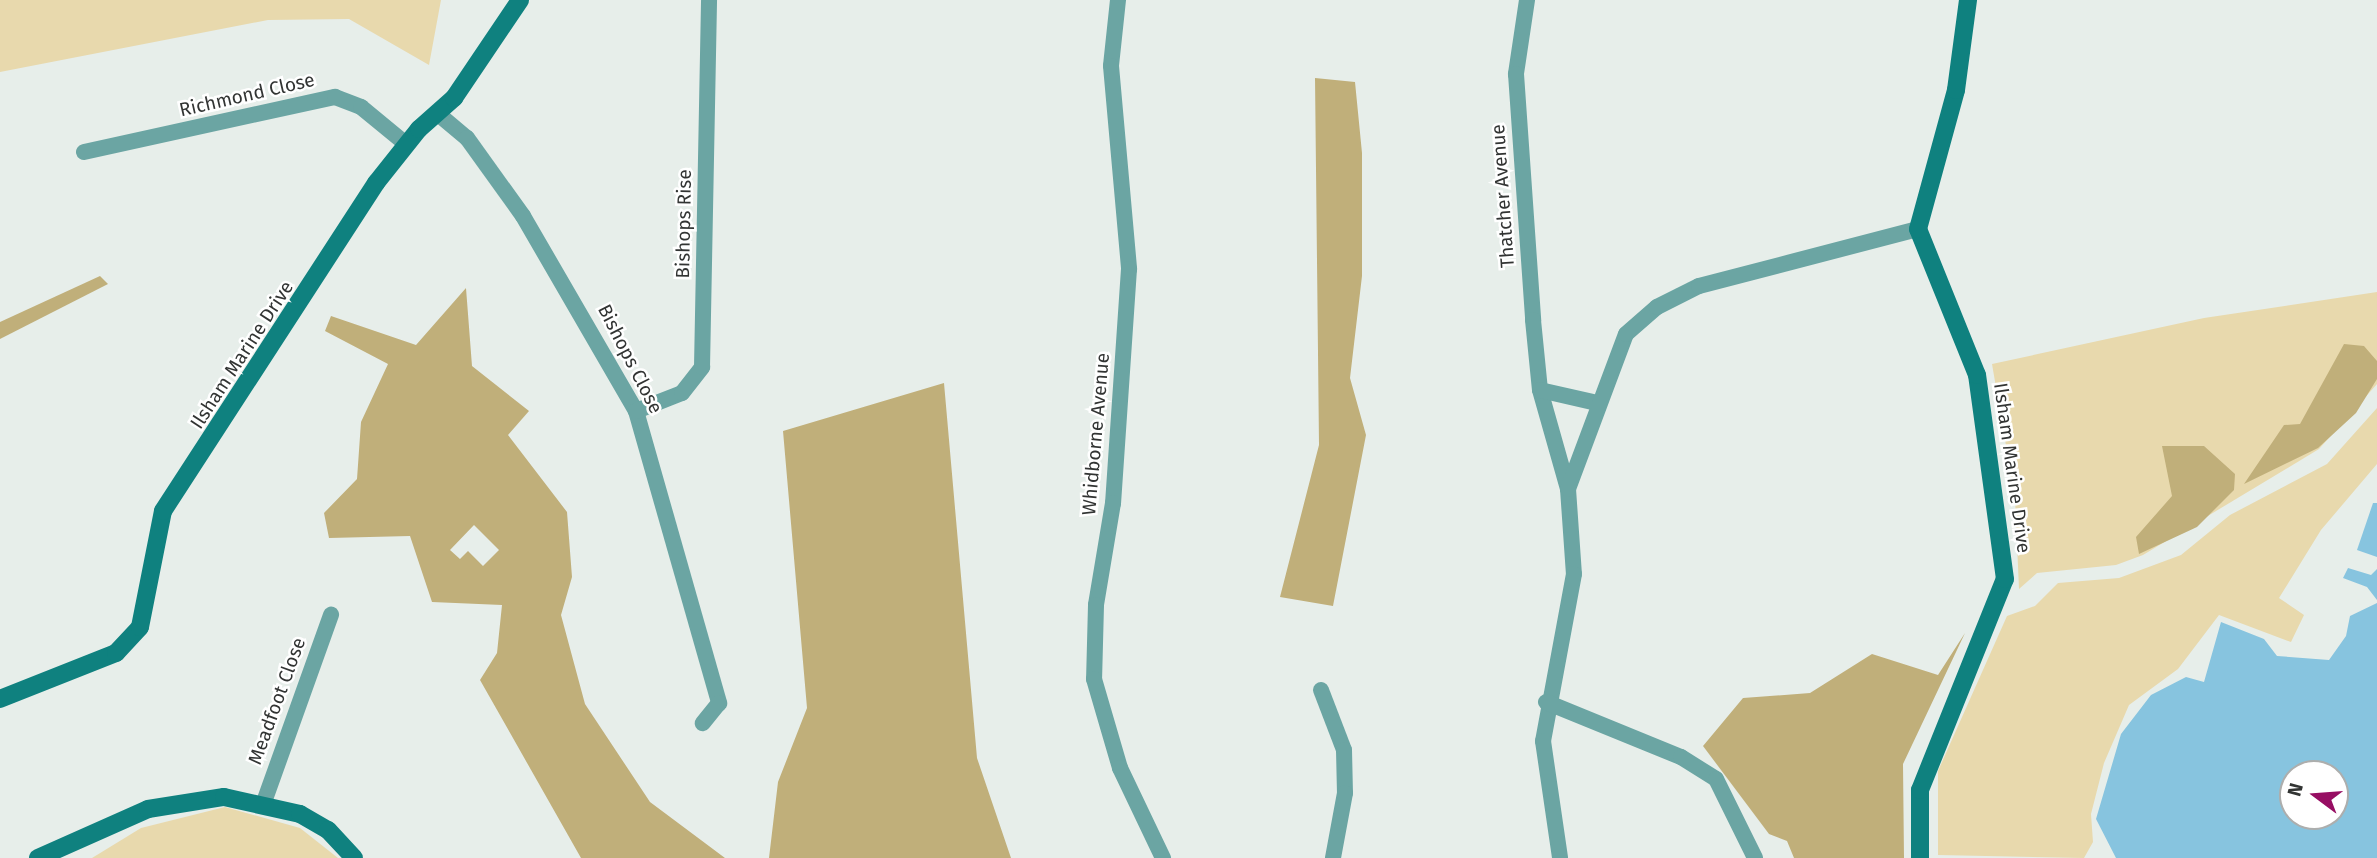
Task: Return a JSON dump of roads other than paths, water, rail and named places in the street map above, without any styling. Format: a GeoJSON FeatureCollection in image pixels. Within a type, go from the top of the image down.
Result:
{"type":"FeatureCollection","features":[{"type":"Feature","properties":{"kind":"street","name":"Ilsham Marine Drive"},"geometry":{"type":"LineString","coordinates":[[0,699],[116,653],[140,626],[163,511],[406,144],[437,113],[520,0]]}},
{"type":"Feature","properties":{"kind":"street","name":"Bishops Rise"},"geometry":{"type":"LineString","coordinates":[[636,411],[682,393],[702,367],[709,0]]}},
{"type":"Feature","properties":{"kind":"street","name":"Whidborne Avenue"},"geometry":{"type":"LineString","coordinates":[[1118,0],[1111,66],[1129,269],[1113,503],[1096,605],[1094,679],[1120,768],[1163,858]]}},
{"type":"Feature","properties":{"kind":"street","name":"Thatcher Avenue"},"geometry":{"type":"LineString","coordinates":[[1527,0],[1516,74],[1540,390],[1568,489],[1574,574],[1546,702],[1547,790],[1560,858]]}},
{"type":"Feature","properties":{"kind":"street"},"geometry":{"type":"LineString","coordinates":[[1918,229],[1956,90],[1968,0]]}},
{"type":"Feature","properties":{"kind":"street","name":"Richmond Close"},"geometry":{"type":"LineString","coordinates":[[84,152],[335,97],[361,107],[406,144]]}},
{"type":"Feature","properties":{"kind":"street","name":"Bishops Close"},"geometry":{"type":"LineString","coordinates":[[437,113],[467,138],[523,216],[636,411],[719,703]]}},
{"type":"Feature","properties":{"kind":"street","name":"Ilsham Marine Drive"},"geometry":{"type":"LineString","coordinates":[[1918,229],[1977,374],[2005,579],[1920,790],[1920,858]]}},
{"type":"Feature","properties":{"kind":"street","name":"Thatcher Avenue"},"geometry":{"type":"LineString","coordinates":[[1568,489],[1597,403],[1626,334],[1657,307],[1699,286],[1918,229]]}},
{"type":"Feature","properties":{"kind":"street"},"geometry":{"type":"LineString","coordinates":[[1540,390],[1597,403]]}},
{"type":"Feature","properties":{"kind":"street","name":"Meadfoot Close"},"geometry":{"type":"LineString","coordinates":[[264,802],[331,615]]}},
{"type":"Feature","properties":{"kind":"street"},"geometry":{"type":"LineString","coordinates":[[1321,690],[1344,751],[1345,793],[1333,858]]}},
{"type":"Feature","properties":{"kind":"street"},"geometry":{"type":"LineString","coordinates":[[1546,702],[1681,757],[1716,779],[1755,858]]}},
{"type":"Feature","properties":{"kind":"street"},"geometry":{"type":"LineString","coordinates":[[703,723],[719,703],[736,706]]}},
{"type":"Feature","properties":{"kind":"street"},"geometry":{"type":"LineString","coordinates":[[38,858],[148,809],[224,797],[264,802],[328,830],[354,858]]}},
{"type":"Feature","properties":{"kind":"water"},"geometry":{"type":"Polygon","coordinates":[[[2373,503],[2377,503],[2377,557],[2357,550],[2373,503]]]}},
{"type":"Feature","properties":{"kind":"water"},"geometry":{"type":"Polygon","coordinates":[[[2348,568],[2371,575],[2377,569],[2377,600],[2367,587],[2343,578],[2348,568]]]}},
{"type":"Feature","properties":{"kind":"water"},"geometry":{"type":"Polygon","coordinates":[[[2377,603],[2377,858],[2116,858],[2096,819],[2121,734],[2151,695],[2186,677],[2204,682],[2221,622],[2264,639],[2277,656],[2329,660],[2346,636],[2350,616],[2377,603]]]}}]}
